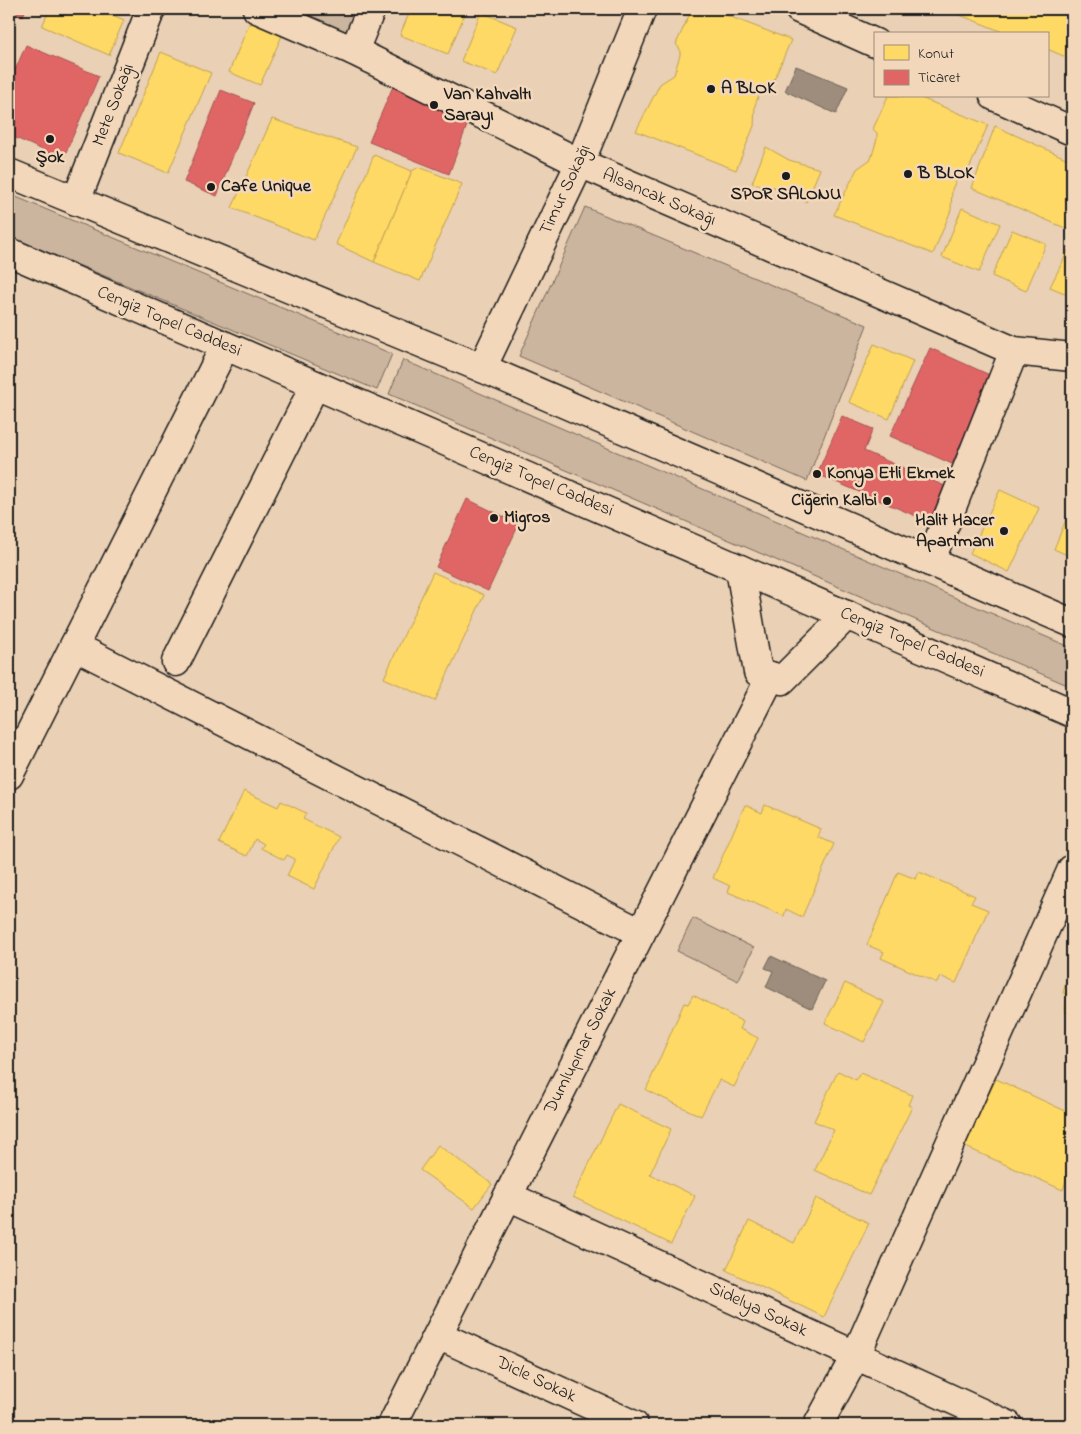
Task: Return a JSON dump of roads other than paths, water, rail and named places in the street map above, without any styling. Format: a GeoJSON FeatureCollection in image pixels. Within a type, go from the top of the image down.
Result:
{"type":"FeatureCollection","features":[{"type":"Feature","properties":{"kind":"street","name":"Mete Sokağı"},"geometry":{"type":"LineString","coordinates":[[76,201],[151,9]]}},
{"type":"Feature","properties":{"kind":"street","name":"Alsancak Sokağı"},"geometry":{"type":"LineString","coordinates":[[257,9],[354,51],[580,163],[1014,351],[1072,358]]}},
{"type":"Feature","properties":{"kind":"street"},"geometry":{"type":"LineString","coordinates":[[354,51],[371,9]]}},
{"type":"Feature","properties":{"kind":"street","name":"Timur Sokağı"},"geometry":{"type":"LineString","coordinates":[[482,368],[580,163],[642,9]]}},
{"type":"Feature","properties":{"kind":"street"},"geometry":{"type":"LineString","coordinates":[[798,9],[874,43]]}},
{"type":"Feature","properties":{"kind":"street"},"geometry":{"type":"LineString","coordinates":[[998,98],[1072,131]]}},
{"type":"Feature","properties":{"kind":"street"},"geometry":{"type":"LineString","coordinates":[[9,173],[482,368],[1072,623]]}},
{"type":"Feature","properties":{"kind":"street","name":"Cengiz Topel Caddesi"},"geometry":{"type":"LineString","coordinates":[[9,252],[1072,713]]}},
{"type":"Feature","properties":{"kind":"street"},"geometry":{"type":"LineString","coordinates":[[9,775],[226,346]]}},
{"type":"Feature","properties":{"kind":"street"},"geometry":{"type":"LineString","coordinates":[[930,562],[1014,351]]}},
{"type":"Feature","properties":{"kind":"street"},"geometry":{"type":"LineString","coordinates":[[176,662],[315,385]]}},
{"type":"Feature","properties":{"kind":"street"},"geometry":{"type":"LineString","coordinates":[[740,569],[758,672],[782,680],[847,615]]}},
{"type":"Feature","properties":{"kind":"street"},"geometry":{"type":"LineString","coordinates":[[74,646],[641,933]]}},
{"type":"Feature","properties":{"kind":"street","name":"Dumlupınar Sokak"},"geometry":{"type":"LineString","coordinates":[[392,1425],[771,676]]}},
{"type":"Feature","properties":{"kind":"street"},"geometry":{"type":"LineString","coordinates":[[818,1425],[856,1355],[1072,869]]}},
{"type":"Feature","properties":{"kind":"street","name":"Sidelya Sokak"},"geometry":{"type":"LineString","coordinates":[[508,1196],[1008,1425]]}},
{"type":"Feature","properties":{"kind":"street","name":"Dicle Sokak"},"geometry":{"type":"LineString","coordinates":[[438,1335],[634,1425]]}},
{"type":"Feature","properties":{"kind":"place","name":"A BLOK"},"geometry":{"type":"Point","coordinates":[711,89]}},
{"type":"Feature","properties":{"kind":"place","name":"Van Kahvaltı Sarayı"},"geometry":{"type":"Point","coordinates":[434,105]}},
{"type":"Feature","properties":{"kind":"place","name":"Şok"},"geometry":{"type":"Point","coordinates":[50,139]}},
{"type":"Feature","properties":{"kind":"place","name":"B BLOK"},"geometry":{"type":"Point","coordinates":[908,174]}},
{"type":"Feature","properties":{"kind":"place","name":"SPOR SALONU"},"geometry":{"type":"Point","coordinates":[786,176]}},
{"type":"Feature","properties":{"kind":"place","name":"Cafe Unique"},"geometry":{"type":"Point","coordinates":[211,187]}},
{"type":"Feature","properties":{"kind":"place","name":"Konya Etli Ekmek"},"geometry":{"type":"Point","coordinates":[817,474]}},
{"type":"Feature","properties":{"kind":"place","name":"Ciğerin Kalbi"},"geometry":{"type":"Point","coordinates":[887,501]}},
{"type":"Feature","properties":{"kind":"place","name":"Migros"},"geometry":{"type":"Point","coordinates":[494,518]}},
{"type":"Feature","properties":{"kind":"place","name":"Halit Hacer Apartmanı"},"geometry":{"type":"Point","coordinates":[1004,531]}}]}
